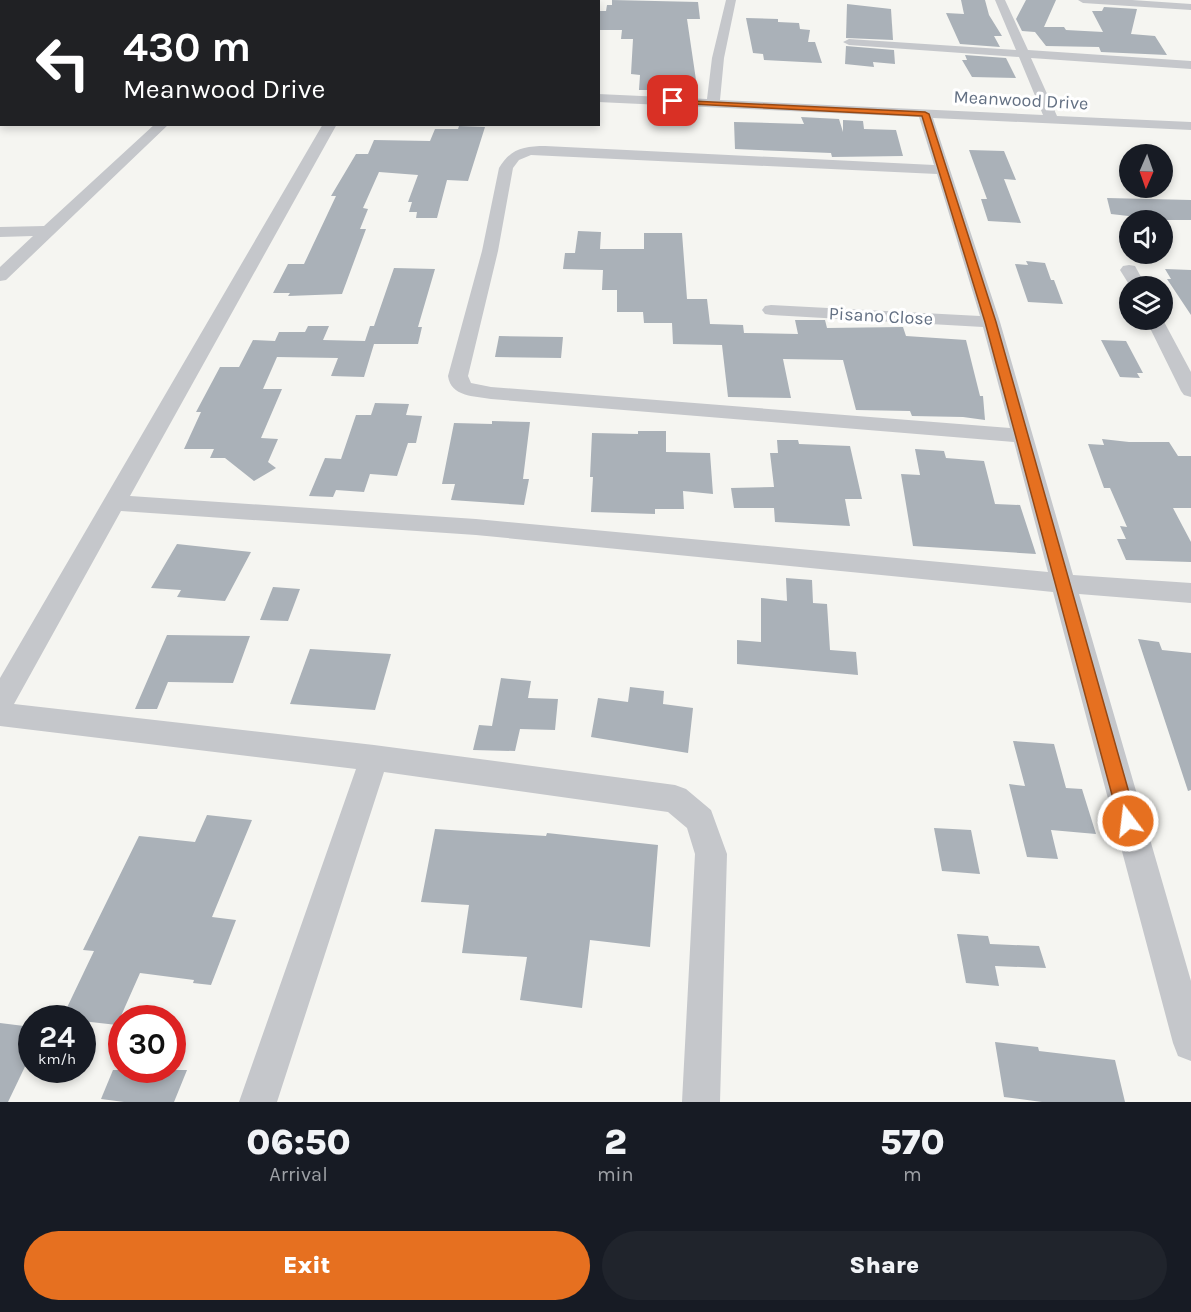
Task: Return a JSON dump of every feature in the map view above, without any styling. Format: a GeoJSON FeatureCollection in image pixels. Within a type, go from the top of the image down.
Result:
{"type":"FeatureCollection","features":[{"type":"Feature","properties":{"kind":"street"},"geometry":{"type":"LineString","coordinates":[[713,103],[718,58],[731,0]]}},
{"type":"Feature","properties":{"kind":"street"},"geometry":{"type":"LineString","coordinates":[[1000,0],[1052,120]]}},
{"type":"Feature","properties":{"kind":"street"},"geometry":{"type":"LineString","coordinates":[[1083,0],[1191,7]]}},
{"type":"Feature","properties":{"kind":"street"},"geometry":{"type":"LineString","coordinates":[[849,42],[1191,65]]}},
{"type":"Feature","properties":{"kind":"street","name":"Meanwood Drive"},"geometry":{"type":"LineString","coordinates":[[600,98],[1185,126]]}},
{"type":"Feature","properties":{"kind":"street"},"geometry":{"type":"LineString","coordinates":[[925,114],[991,322],[1191,1043]]}},
{"type":"Feature","properties":{"kind":"street"},"geometry":{"type":"LineString","coordinates":[[0,276],[161,126]]}},
{"type":"Feature","properties":{"kind":"street"},"geometry":{"type":"LineString","coordinates":[[0,703],[329,126]]}},
{"type":"Feature","properties":{"kind":"street"},"geometry":{"type":"LineString","coordinates":[[1185,126],[1191,142]]}},
{"type":"Feature","properties":{"kind":"street"},"geometry":{"type":"LineString","coordinates":[[944,170],[552,151],[516,153],[506,168],[490,251],[458,376],[459,384],[465,388],[491,393],[1021,436]]}},
{"type":"Feature","properties":{"kind":"street"},"geometry":{"type":"LineString","coordinates":[[0,232],[49,231]]}},
{"type":"Feature","properties":{"kind":"street"},"geometry":{"type":"LineString","coordinates":[[1130,270],[1133,276]]}},
{"type":"Feature","properties":{"kind":"street","name":"Pisano Close"},"geometry":{"type":"LineString","coordinates":[[771,310],[991,322]]}},
{"type":"Feature","properties":{"kind":"street"},"geometry":{"type":"LineString","coordinates":[[1160,330],[1191,391]]}},
{"type":"Feature","properties":{"kind":"street"},"geometry":{"type":"LineString","coordinates":[[113,503],[476,527],[1062,583],[1191,593]]}},
{"type":"Feature","properties":{"kind":"street"},"geometry":{"type":"LineString","coordinates":[[0,714],[374,758],[675,799],[700,820],[711,854],[701,1102]]}},
{"type":"Feature","properties":{"kind":"street"},"geometry":{"type":"LineString","coordinates":[[258,1102],[374,758]]}},
{"type":"Feature","properties":{"kind":"building"},"geometry":{"type":"Polygon","coordinates":[[[612,0],[698,2],[700,19],[687,19],[696,80],[690,80],[690,86],[659,85],[659,90],[639,90],[640,75],[631,74],[633,39],[621,39],[622,30],[600,30],[600,11],[606,11],[607,5],[612,5],[612,0]]]}},
{"type":"Feature","properties":{"kind":"building"},"geometry":{"type":"Polygon","coordinates":[[[961,0],[985,0],[989,15],[1002,36],[994,36],[1000,47],[960,44],[946,13],[964,14],[961,0]]]}},
{"type":"Feature","properties":{"kind":"building"},"geometry":{"type":"Polygon","coordinates":[[[1026,0],[1056,0],[1044,27],[1064,27],[1066,30],[1103,32],[1092,11],[1102,11],[1104,7],[1137,9],[1131,34],[1155,36],[1167,55],[1101,52],[1099,47],[1046,46],[1035,32],[1022,31],[1016,19],[1026,0]]]}},
{"type":"Feature","properties":{"kind":"building"},"geometry":{"type":"Polygon","coordinates":[[[847,4],[891,9],[893,40],[846,38],[847,4]]]}},
{"type":"Feature","properties":{"kind":"building"},"geometry":{"type":"Polygon","coordinates":[[[746,18],[778,19],[778,22],[799,23],[800,29],[810,30],[808,42],[815,42],[822,63],[764,60],[763,54],[753,53],[746,18]]]}},
{"type":"Feature","properties":{"kind":"building"},"geometry":{"type":"Polygon","coordinates":[[[846,46],[894,50],[895,64],[873,62],[874,67],[845,64],[846,46]]]}},
{"type":"Feature","properties":{"kind":"building"},"geometry":{"type":"Polygon","coordinates":[[[965,55],[1006,58],[1016,78],[972,77],[962,60],[967,60],[965,55]]]}},
{"type":"Feature","properties":{"kind":"building"},"geometry":{"type":"Polygon","coordinates":[[[801,117],[839,119],[843,132],[843,120],[863,121],[864,129],[896,130],[903,156],[832,157],[831,153],[735,149],[734,122],[804,124],[801,117]]]}},
{"type":"Feature","properties":{"kind":"building"},"geometry":{"type":"Polygon","coordinates":[[[459,126],[485,127],[468,181],[447,180],[437,218],[416,218],[417,212],[409,212],[412,202],[408,202],[418,175],[379,172],[363,208],[368,209],[360,229],[366,229],[342,294],[288,296],[290,293],[273,293],[288,264],[304,264],[336,196],[331,196],[356,154],[368,154],[374,140],[430,141],[435,129],[458,129],[459,126]]]}},
{"type":"Feature","properties":{"kind":"building"},"geometry":{"type":"Polygon","coordinates":[[[969,150],[1004,151],[1016,180],[1004,179],[1021,223],[988,221],[981,199],[987,199],[969,150]]]}},
{"type":"Feature","properties":{"kind":"building"},"geometry":{"type":"Polygon","coordinates":[[[1107,198],[1191,200],[1191,220],[1173,220],[1173,210],[1119,210],[1119,215],[1111,214],[1107,198]]]}},
{"type":"Feature","properties":{"kind":"building"},"geometry":{"type":"Polygon","coordinates":[[[578,231],[601,232],[600,249],[644,249],[644,233],[682,233],[687,299],[707,299],[710,324],[743,325],[744,333],[798,334],[795,320],[825,320],[827,328],[903,327],[906,336],[966,340],[980,396],[983,396],[985,420],[912,416],[910,411],[856,410],[843,360],[783,359],[791,398],[728,397],[722,345],[673,344],[672,323],[644,323],[643,312],[617,312],[617,290],[602,290],[603,270],[563,269],[565,253],[575,253],[578,231]]]}},
{"type":"Feature","properties":{"kind":"building"},"geometry":{"type":"Polygon","coordinates":[[[1026,261],[1045,263],[1063,304],[1028,302],[1015,264],[1028,265],[1026,261]]]}},
{"type":"Feature","properties":{"kind":"building"},"geometry":{"type":"Polygon","coordinates":[[[394,268],[435,269],[418,327],[422,327],[418,344],[374,344],[364,377],[331,376],[338,358],[277,357],[263,389],[282,389],[261,438],[278,439],[268,462],[276,468],[254,481],[225,458],[210,458],[214,449],[184,449],[201,412],[196,412],[220,367],[239,367],[253,340],[275,341],[279,332],[305,332],[308,326],[329,326],[323,340],[365,341],[370,326],[374,326],[394,268]]]}},
{"type":"Feature","properties":{"kind":"building"},"geometry":{"type":"Polygon","coordinates":[[[1165,269],[1191,270],[1191,315],[1173,288],[1173,276],[1169,276],[1165,269]]]}},
{"type":"Feature","properties":{"kind":"building"},"geometry":{"type":"Polygon","coordinates":[[[499,336],[563,337],[561,358],[495,357],[499,336]]]}},
{"type":"Feature","properties":{"kind":"building"},"geometry":{"type":"Polygon","coordinates":[[[1101,340],[1126,341],[1143,373],[1137,373],[1140,378],[1120,377],[1101,340]]]}},
{"type":"Feature","properties":{"kind":"building"},"geometry":{"type":"Polygon","coordinates":[[[375,403],[409,404],[406,415],[422,416],[416,443],[408,443],[397,476],[370,474],[364,492],[336,490],[333,497],[309,496],[325,458],[341,459],[356,415],[371,415],[375,403]]]}},
{"type":"Feature","properties":{"kind":"building"},"geometry":{"type":"Polygon","coordinates":[[[492,421],[530,422],[523,479],[529,479],[524,505],[451,500],[455,484],[442,484],[454,423],[492,424],[492,421]]]}},
{"type":"Feature","properties":{"kind":"building"},"geometry":{"type":"Polygon","coordinates":[[[638,431],[666,431],[666,452],[710,453],[713,494],[683,491],[684,509],[655,509],[655,514],[591,512],[592,433],[638,434],[638,431]]]}},
{"type":"Feature","properties":{"kind":"building"},"geometry":{"type":"Polygon","coordinates":[[[1102,439],[1169,442],[1178,456],[1191,456],[1191,508],[1173,508],[1191,542],[1191,562],[1126,560],[1117,539],[1126,539],[1120,526],[1127,527],[1110,488],[1104,488],[1088,444],[1104,445],[1102,439]]]}},
{"type":"Feature","properties":{"kind":"building"},"geometry":{"type":"Polygon","coordinates":[[[777,440],[798,440],[799,444],[850,446],[862,499],[845,499],[850,526],[775,522],[774,508],[734,508],[731,488],[774,487],[770,453],[778,453],[777,440]]]}},
{"type":"Feature","properties":{"kind":"building"},"geometry":{"type":"Polygon","coordinates":[[[915,449],[944,451],[946,458],[984,461],[995,504],[1020,505],[1036,554],[913,546],[901,474],[920,475],[915,449]]]}},
{"type":"Feature","properties":{"kind":"building"},"geometry":{"type":"Polygon","coordinates":[[[177,544],[251,552],[225,601],[177,597],[181,590],[151,588],[177,544]]]}},
{"type":"Feature","properties":{"kind":"building"},"geometry":{"type":"Polygon","coordinates":[[[786,578],[812,580],[813,603],[827,604],[830,650],[856,652],[858,675],[737,664],[737,640],[761,642],[761,598],[787,601],[786,578]]]}},
{"type":"Feature","properties":{"kind":"building"},"geometry":{"type":"Polygon","coordinates":[[[273,587],[300,589],[288,621],[260,620],[273,587]]]}},
{"type":"Feature","properties":{"kind":"building"},"geometry":{"type":"Polygon","coordinates":[[[167,635],[250,636],[233,683],[168,682],[157,709],[135,709],[167,635]]]}},
{"type":"Feature","properties":{"kind":"building"},"geometry":{"type":"Polygon","coordinates":[[[1138,639],[1159,642],[1162,650],[1191,653],[1191,790],[1188,791],[1138,639]]]}},
{"type":"Feature","properties":{"kind":"building"},"geometry":{"type":"Polygon","coordinates":[[[310,649],[391,654],[375,710],[290,704],[310,649]]]}},
{"type":"Feature","properties":{"kind":"building"},"geometry":{"type":"Polygon","coordinates":[[[501,678],[531,681],[528,698],[558,699],[555,730],[520,729],[515,751],[473,750],[479,725],[492,726],[501,678]]]}},
{"type":"Feature","properties":{"kind":"building"},"geometry":{"type":"Polygon","coordinates":[[[630,687],[664,691],[663,704],[693,708],[688,753],[591,737],[598,698],[628,702],[630,687]]]}},
{"type":"Feature","properties":{"kind":"building"},"geometry":{"type":"Polygon","coordinates":[[[1013,741],[1054,744],[1066,788],[1082,789],[1096,834],[1051,830],[1058,859],[1027,857],[1009,784],[1025,786],[1013,741]]]}},
{"type":"Feature","properties":{"kind":"building"},"geometry":{"type":"Polygon","coordinates":[[[207,815],[252,820],[212,917],[236,920],[211,985],[193,983],[194,980],[140,973],[126,1005],[108,1005],[108,1024],[96,1023],[96,1005],[68,1005],[94,951],[83,950],[139,836],[195,842],[207,815]]]}},
{"type":"Feature","properties":{"kind":"building"},"geometry":{"type":"Polygon","coordinates":[[[934,828],[971,830],[980,874],[942,871],[934,828]]]}},
{"type":"Feature","properties":{"kind":"building"},"geometry":{"type":"Polygon","coordinates":[[[435,829],[546,836],[547,833],[658,845],[650,947],[590,940],[582,1008],[520,1000],[527,957],[462,953],[469,905],[421,902],[435,829]]]}},
{"type":"Feature","properties":{"kind":"building"},"geometry":{"type":"Polygon","coordinates":[[[957,934],[988,936],[990,944],[1039,946],[1046,968],[995,966],[999,986],[966,983],[957,934]]]}},
{"type":"Feature","properties":{"kind":"building"},"geometry":{"type":"Polygon","coordinates":[[[0,1023],[18,1025],[18,1081],[8,1102],[0,1102],[0,1023]]]}},
{"type":"Feature","properties":{"kind":"building"},"geometry":{"type":"Polygon","coordinates":[[[995,1042],[1038,1047],[1039,1051],[1115,1060],[1125,1102],[1042,1102],[1004,1097],[995,1042]]]}},
{"type":"Feature","properties":{"kind":"building"},"geometry":{"type":"Polygon","coordinates":[[[108,1082],[182,1083],[174,1102],[124,1102],[101,1099],[108,1082]]]}},
{"type":"Feature","properties":{"kind":"route"},"geometry":{"type":"LineString","coordinates":[[673,101],[925,114],[991,322],[1128,821]]}}]}
